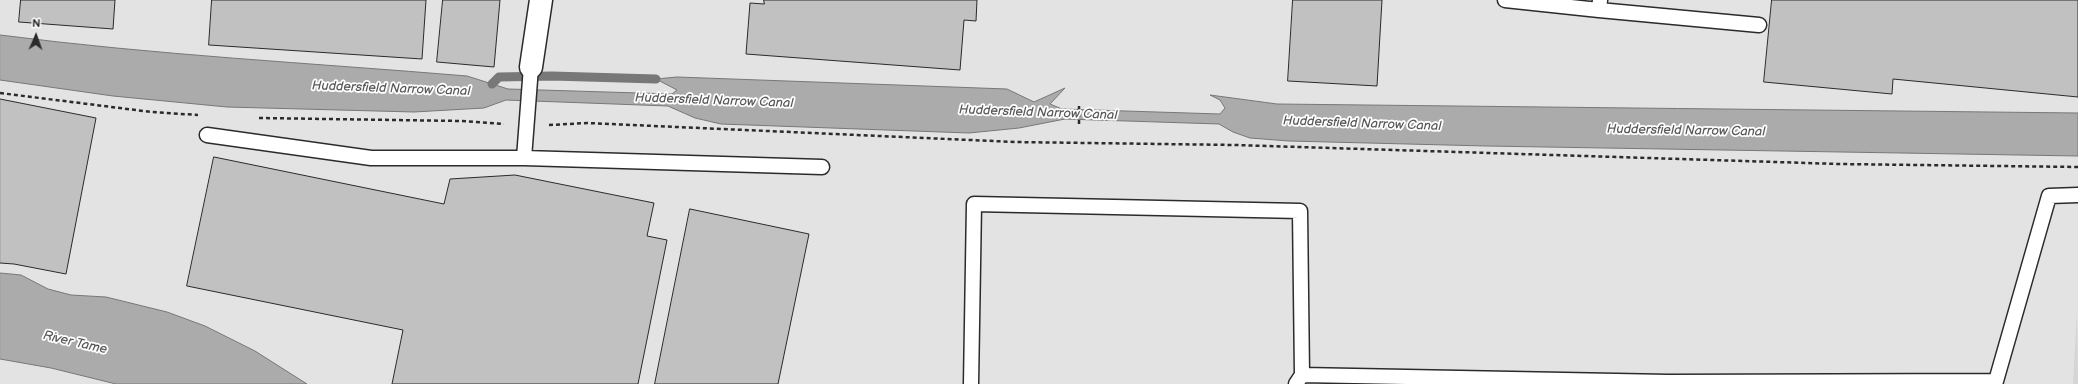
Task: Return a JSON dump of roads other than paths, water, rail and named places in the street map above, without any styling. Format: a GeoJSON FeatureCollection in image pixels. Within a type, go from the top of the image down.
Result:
{"type":"FeatureCollection","features":[{"type":"Feature","properties":{"kind":"street"},"geometry":{"type":"LineString","coordinates":[[531,68],[541,0]]}},
{"type":"Feature","properties":{"kind":"lane"},"geometry":{"type":"LineString","coordinates":[[1505,0],[1600,5],[1759,25]]}},
{"type":"Feature","properties":{"kind":"lane"},"geometry":{"type":"LineString","coordinates":[[524,158],[531,68]]}},
{"type":"Feature","properties":{"kind":"lane"},"geometry":{"type":"LineString","coordinates":[[207,135],[371,158],[524,158],[822,167]]}},
{"type":"Feature","properties":{"kind":"lane"},"geometry":{"type":"LineString","coordinates":[[971,384],[974,204],[1300,212],[1299,379],[1668,382],[1996,381],[2049,196],[2078,196]]}},
{"type":"Feature","properties":{"kind":"water","name":"Huddersfield Narrow Canal"},"geometry":{"type":"Polygon","coordinates":[[[0,35],[116,48],[467,76],[508,89],[672,94],[677,90],[656,79],[677,77],[1007,89],[1034,102],[1065,88],[1050,104],[1062,109],[1220,114],[1225,108],[1220,100],[1210,95],[1277,104],[2078,113],[2078,156],[1486,146],[1289,141],[1250,138],[1233,132],[1219,124],[1065,119],[1019,128],[969,133],[721,124],[695,118],[668,106],[506,100],[484,108],[414,112],[227,107],[113,96],[0,80],[0,35]]]}},
{"type":"Feature","properties":{"kind":"water","name":"River Tame"},"geometry":{"type":"Polygon","coordinates":[[[0,273],[21,275],[48,289],[71,295],[106,297],[167,312],[205,326],[255,351],[307,384],[116,384],[51,368],[0,359],[0,273]]]}},
{"type":"Feature","properties":{"kind":"waterway"},"geometry":{"type":"LineString","coordinates":[[492,84],[499,77],[552,76],[656,79]]}}]}
